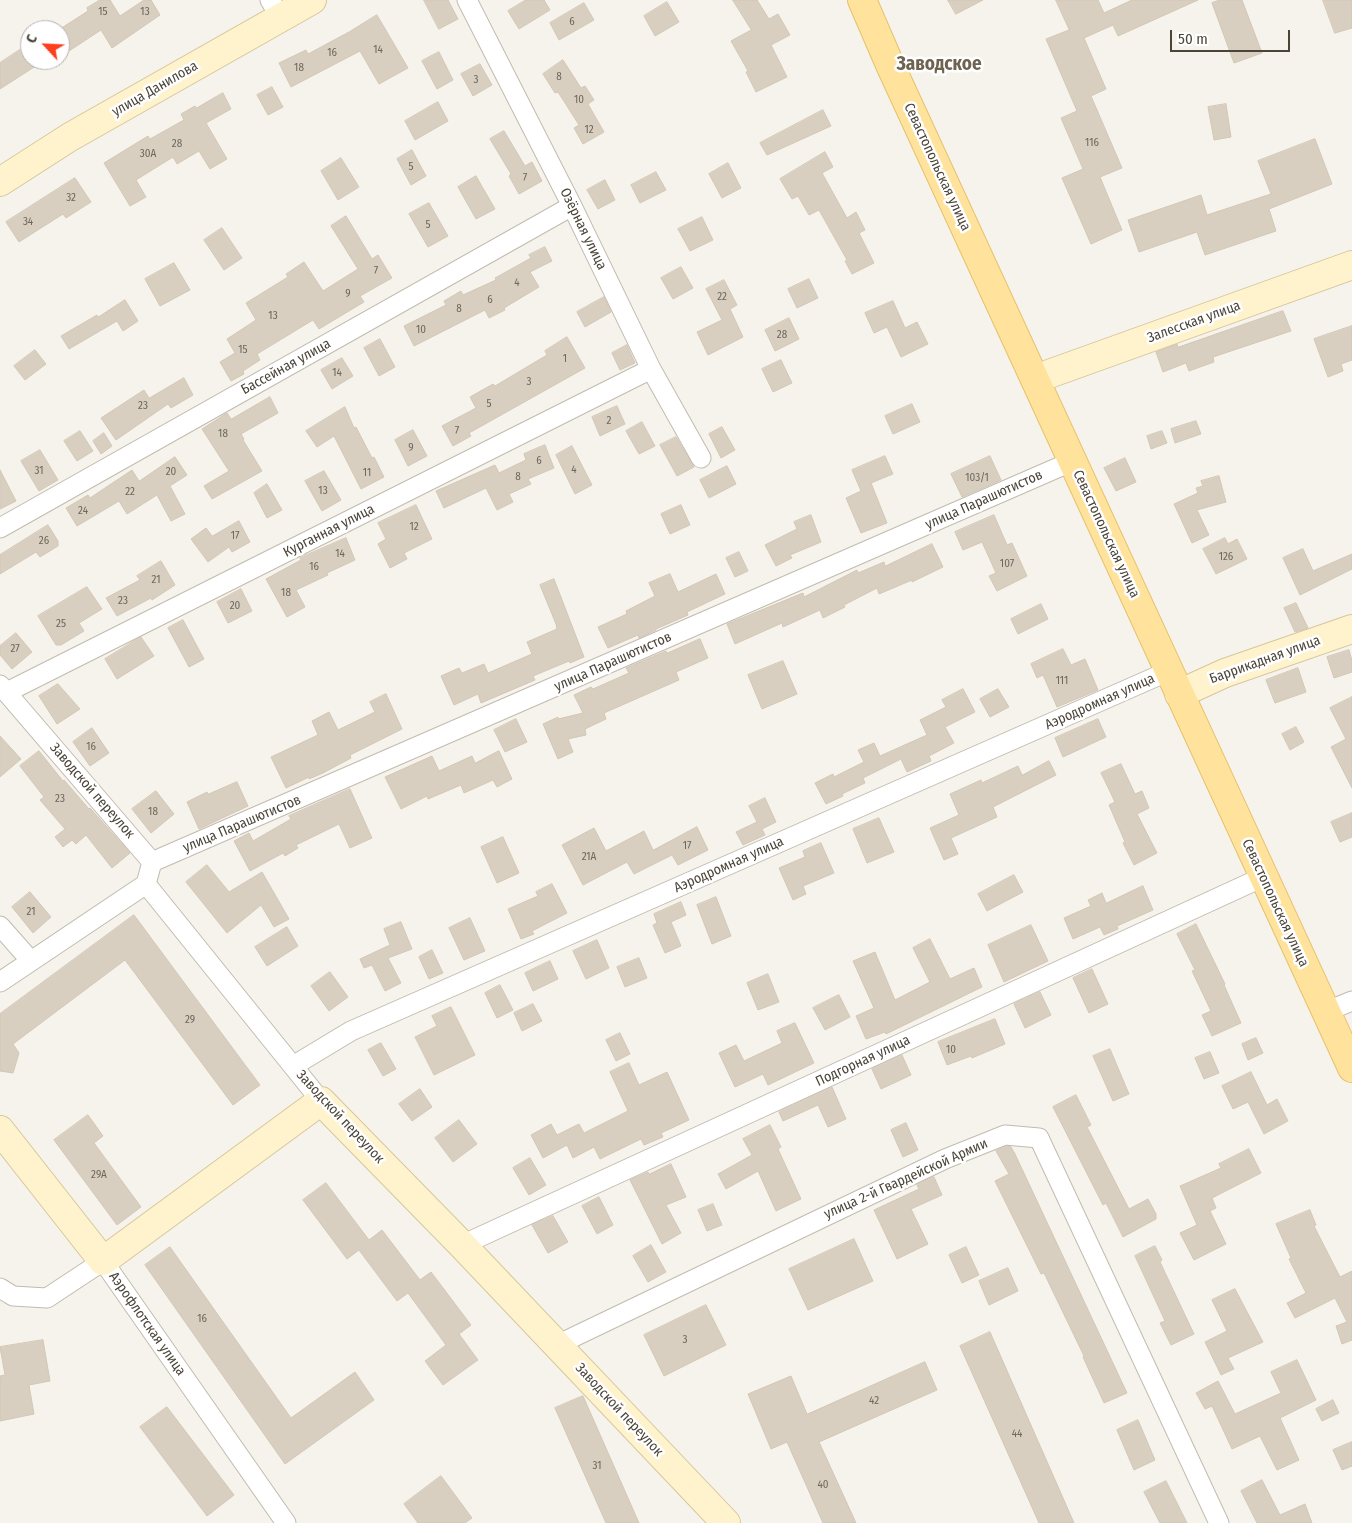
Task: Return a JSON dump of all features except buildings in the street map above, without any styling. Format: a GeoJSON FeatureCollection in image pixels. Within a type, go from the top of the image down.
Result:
{"type":"FeatureCollection","features":[{"type":"Feature","properties":{"kind":"main road","name":"Севастопольская улица"},"geometry":{"type":"LineString","coordinates":[[862,0],[891,67],[1352,1068]]}},
{"type":"Feature","properties":{"kind":"street","name":"улица Данилова"},"geometry":{"type":"LineString","coordinates":[[0,182],[275,8],[312,0]]}},
{"type":"Feature","properties":{"kind":"street","name":"Озёрная улица"},"geometry":{"type":"LineString","coordinates":[[467,0],[572,206],[651,370],[701,458]]}},
{"type":"Feature","properties":{"kind":"street","name":"Бассейная улица"},"geometry":{"type":"LineString","coordinates":[[0,528],[572,206]]}},
{"type":"Feature","properties":{"kind":"street","name":"Залесская улица"},"geometry":{"type":"LineString","coordinates":[[1035,379],[1352,265]]}},
{"type":"Feature","properties":{"kind":"street","name":"Курганная улица"},"geometry":{"type":"LineString","coordinates":[[3,688],[651,370]]}},
{"type":"Feature","properties":{"kind":"street","name":"улица Парашютистов"},"geometry":{"type":"LineString","coordinates":[[152,862],[1073,461]]}},
{"type":"Feature","properties":{"kind":"street","name":"Баррикадная улица"},"geometry":{"type":"LineString","coordinates":[[1174,682],[1225,674],[1352,629]]}},
{"type":"Feature","properties":{"kind":"street","name":"Аэродромная улица"},"geometry":{"type":"LineString","coordinates":[[293,1066],[351,1031],[1174,682]]}},
{"type":"Feature","properties":{"kind":"street","name":"Заводской переулок"},"geometry":{"type":"LineString","coordinates":[[3,688],[152,862]]}},
{"type":"Feature","properties":{"kind":"street"},"geometry":{"type":"LineString","coordinates":[[0,982],[146,884],[152,862]]}},
{"type":"Feature","properties":{"kind":"street","name":"Подгорная улица"},"geometry":{"type":"LineString","coordinates":[[462,1245],[1263,877]]}},
{"type":"Feature","properties":{"kind":"street","name":"Заводской переулок"},"geometry":{"type":"LineString","coordinates":[[146,884],[321,1101],[462,1245],[726,1523]]}},
{"type":"Feature","properties":{"kind":"street"},"geometry":{"type":"LineString","coordinates":[[0,926],[31,961]]}},
{"type":"Feature","properties":{"kind":"street"},"geometry":{"type":"LineString","coordinates":[[1325,1012],[1352,1001]]}},
{"type":"Feature","properties":{"kind":"street"},"geometry":{"type":"LineString","coordinates":[[0,1288],[13,1296],[48,1298],[103,1261],[321,1101]]}},
{"type":"Feature","properties":{"kind":"street","name":"Аэрофлотская улица"},"geometry":{"type":"LineString","coordinates":[[0,1130],[103,1261],[286,1523]]}},
{"type":"Feature","properties":{"kind":"street","name":"улица 2-й Гвардейской Армии"},"geometry":{"type":"LineString","coordinates":[[556,1345],[945,1159],[1005,1135],[1039,1138],[1219,1523]]}},
{"type":"Feature","properties":{"kind":"district","name":"Заводское"},"geometry":{"type":"Point","coordinates":[939,65]}}]}
